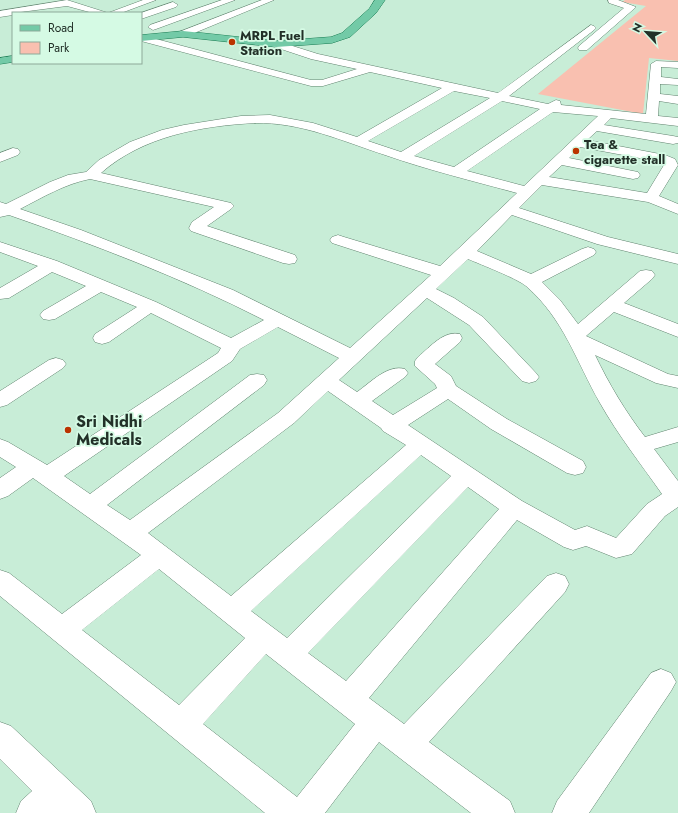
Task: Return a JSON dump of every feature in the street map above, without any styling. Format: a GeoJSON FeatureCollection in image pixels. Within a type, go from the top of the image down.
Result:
{"type":"FeatureCollection","features":[{"type":"Feature","properties":{"kind":"main road"},"geometry":{"type":"LineString","coordinates":[[142,38],[179,34],[276,44],[332,40],[346,35],[373,11],[380,0]]}},
{"type":"Feature","properties":{"kind":"main road"},"geometry":{"type":"LineString","coordinates":[[0,61],[12,59]]}},
{"type":"Feature","properties":{"kind":"street"},"geometry":{"type":"LineString","coordinates":[[57,0],[72,1],[86,8],[100,12]]}},
{"type":"Feature","properties":{"kind":"street"},"geometry":{"type":"LineString","coordinates":[[115,12],[152,0]]}},
{"type":"Feature","properties":{"kind":"street"},"geometry":{"type":"LineString","coordinates":[[153,27],[231,0]]}},
{"type":"Feature","properties":{"kind":"street"},"geometry":{"type":"LineString","coordinates":[[142,24],[179,34],[270,0]]}},
{"type":"Feature","properties":{"kind":"street"},"geometry":{"type":"LineString","coordinates":[[0,14],[72,1]]}},
{"type":"Feature","properties":{"kind":"street"},"geometry":{"type":"LineString","coordinates":[[86,8],[106,2]]}},
{"type":"Feature","properties":{"kind":"street"},"geometry":{"type":"LineString","coordinates":[[142,16],[181,2]]}},
{"type":"Feature","properties":{"kind":"street"},"geometry":{"type":"LineString","coordinates":[[577,54],[631,7],[614,2]]}},
{"type":"Feature","properties":{"kind":"street"},"geometry":{"type":"LineString","coordinates":[[404,156],[502,96],[582,29],[603,32]]}},
{"type":"Feature","properties":{"kind":"street"},"geometry":{"type":"LineString","coordinates":[[142,38],[300,81],[324,83],[370,68]]}},
{"type":"Feature","properties":{"kind":"street"},"geometry":{"type":"LineString","coordinates":[[276,44],[301,53],[452,87],[502,96],[523,97],[553,106],[571,109],[678,122]]}},
{"type":"Feature","properties":{"kind":"street"},"geometry":{"type":"LineString","coordinates":[[289,44],[311,51],[502,96]]}},
{"type":"Feature","properties":{"kind":"street"},"geometry":{"type":"LineString","coordinates":[[300,81],[342,62]]}},
{"type":"Feature","properties":{"kind":"street"},"geometry":{"type":"LineString","coordinates":[[652,119],[656,64],[678,65]]}},
{"type":"Feature","properties":{"kind":"street"},"geometry":{"type":"LineString","coordinates":[[655,80],[678,82]]}},
{"type":"Feature","properties":{"kind":"street"},"geometry":{"type":"LineString","coordinates":[[359,141],[452,87]]}},
{"type":"Feature","properties":{"kind":"street"},"geometry":{"type":"LineString","coordinates":[[654,98],[678,100]]}},
{"type":"Feature","properties":{"kind":"street"},"geometry":{"type":"LineString","coordinates":[[458,172],[553,106]]}},
{"type":"Feature","properties":{"kind":"street"},"geometry":{"type":"LineString","coordinates":[[130,533],[286,418],[511,210],[577,142],[608,114]]}},
{"type":"Feature","properties":{"kind":"street"},"geometry":{"type":"LineString","coordinates":[[90,175],[106,159],[139,141],[186,127],[244,120],[277,120],[320,128],[458,172],[533,186],[651,198],[678,209]]}},
{"type":"Feature","properties":{"kind":"street"},"geometry":{"type":"LineString","coordinates":[[595,127],[673,140]]}},
{"type":"Feature","properties":{"kind":"street"},"geometry":{"type":"LineString","coordinates":[[577,142],[665,159],[670,162],[671,165],[651,198]]}},
{"type":"Feature","properties":{"kind":"street"},"geometry":{"type":"LineString","coordinates":[[0,158],[13,152]]}},
{"type":"Feature","properties":{"kind":"street"},"geometry":{"type":"LineString","coordinates":[[560,160],[633,175]]}},
{"type":"Feature","properties":{"kind":"street"},"geometry":{"type":"LineString","coordinates":[[2,210],[55,185],[73,178],[90,175],[136,184],[226,206],[198,225],[197,228],[289,259]]}},
{"type":"Feature","properties":{"kind":"street"},"geometry":{"type":"LineString","coordinates":[[2,210],[75,233],[220,291],[352,357]]}},
{"type":"Feature","properties":{"kind":"street"},"geometry":{"type":"LineString","coordinates":[[511,210],[603,241],[678,259]]}},
{"type":"Feature","properties":{"kind":"street"},"geometry":{"type":"LineString","coordinates":[[338,240],[444,273]]}},
{"type":"Feature","properties":{"kind":"street"},"geometry":{"type":"LineString","coordinates":[[2,250],[51,265],[100,285],[150,306],[231,346]]}},
{"type":"Feature","properties":{"kind":"street"},"geometry":{"type":"LineString","coordinates":[[327,381],[465,476],[514,507],[573,540],[587,536],[616,548],[623,548],[656,510],[676,492],[618,416],[595,377],[577,337],[554,304],[531,281],[466,252]]}},
{"type":"Feature","properties":{"kind":"street"},"geometry":{"type":"LineString","coordinates":[[531,281],[588,252]]}},
{"type":"Feature","properties":{"kind":"street"},"geometry":{"type":"LineString","coordinates":[[3,294],[51,265]]}},
{"type":"Feature","properties":{"kind":"street"},"geometry":{"type":"LineString","coordinates":[[577,337],[646,275]]}},
{"type":"Feature","properties":{"kind":"street"},"geometry":{"type":"LineString","coordinates":[[49,315],[100,285]]}},
{"type":"Feature","properties":{"kind":"street"},"geometry":{"type":"LineString","coordinates":[[425,290],[448,302],[476,321],[529,377]]}},
{"type":"Feature","properties":{"kind":"street"},"geometry":{"type":"LineString","coordinates":[[612,305],[678,331]]}},
{"type":"Feature","properties":{"kind":"street"},"geometry":{"type":"LineString","coordinates":[[102,338],[150,306]]}},
{"type":"Feature","properties":{"kind":"street"},"geometry":{"type":"LineString","coordinates":[[0,490],[40,472],[225,357],[229,353],[231,346],[277,320]]}},
{"type":"Feature","properties":{"kind":"street"},"geometry":{"type":"LineString","coordinates":[[577,337],[663,379],[678,382]]}},
{"type":"Feature","properties":{"kind":"street"},"geometry":{"type":"LineString","coordinates":[[453,338],[425,361],[425,366],[444,381],[448,390],[499,424],[574,467]]}},
{"type":"Feature","properties":{"kind":"street"},"geometry":{"type":"LineString","coordinates":[[0,400],[56,364]]}},
{"type":"Feature","properties":{"kind":"street"},"geometry":{"type":"LineString","coordinates":[[357,402],[398,373]]}},
{"type":"Feature","properties":{"kind":"street"},"geometry":{"type":"LineString","coordinates":[[90,506],[258,380]]}},
{"type":"Feature","properties":{"kind":"street"},"geometry":{"type":"LineString","coordinates":[[391,426],[448,390]]}},
{"type":"Feature","properties":{"kind":"street"},"geometry":{"type":"LineString","coordinates":[[640,446],[678,434]]}},
{"type":"Feature","properties":{"kind":"street"},"geometry":{"type":"LineString","coordinates":[[233,611],[419,445]]}},
{"type":"Feature","properties":{"kind":"street"},"geometry":{"type":"LineString","coordinates":[[0,447],[40,472],[130,533],[233,611],[288,655],[498,813]]}},
{"type":"Feature","properties":{"kind":"street"},"geometry":{"type":"LineString","coordinates":[[288,655],[465,476]]}},
{"type":"Feature","properties":{"kind":"street"},"geometry":{"type":"LineString","coordinates":[[348,700],[514,507]]}},
{"type":"Feature","properties":{"kind":"street"},"geometry":{"type":"LineString","coordinates":[[62,630],[159,555]]}},
{"type":"Feature","properties":{"kind":"street"},"geometry":{"type":"LineString","coordinates":[[0,581],[291,813]]}},
{"type":"Feature","properties":{"kind":"street"},"geometry":{"type":"LineString","coordinates":[[406,744],[556,584]]}},
{"type":"Feature","properties":{"kind":"street"},"geometry":{"type":"LineString","coordinates":[[181,725],[264,636]]}},
{"type":"Feature","properties":{"kind":"street"},"geometry":{"type":"LineString","coordinates":[[569,813],[661,682]]}},
{"type":"Feature","properties":{"kind":"street"},"geometry":{"type":"LineString","coordinates":[[305,813],[376,721]]}},
{"type":"Feature","properties":{"kind":"street"},"geometry":{"type":"LineString","coordinates":[[0,737],[79,813]]}},
{"type":"Feature","properties":{"kind":"street"},"geometry":{"type":"LineString","coordinates":[[33,813],[55,791]]}},
{"type":"Feature","properties":{"kind":"green space"},"geometry":{"type":"Polygon","coordinates":[[[625,0],[678,0],[678,61],[649,58],[643,114],[538,94],[646,6],[622,2],[625,0]]]}},
{"type":"Feature","properties":{"kind":"place","name":"MRPL Fuel Station"},"geometry":{"type":"Point","coordinates":[232,42]}},
{"type":"Feature","properties":{"kind":"place","name":"Tea & cigarette stall"},"geometry":{"type":"Point","coordinates":[576,151]}},
{"type":"Feature","properties":{"kind":"place","name":"Sri Nidhi Medicals"},"geometry":{"type":"Point","coordinates":[68,430]}}]}
